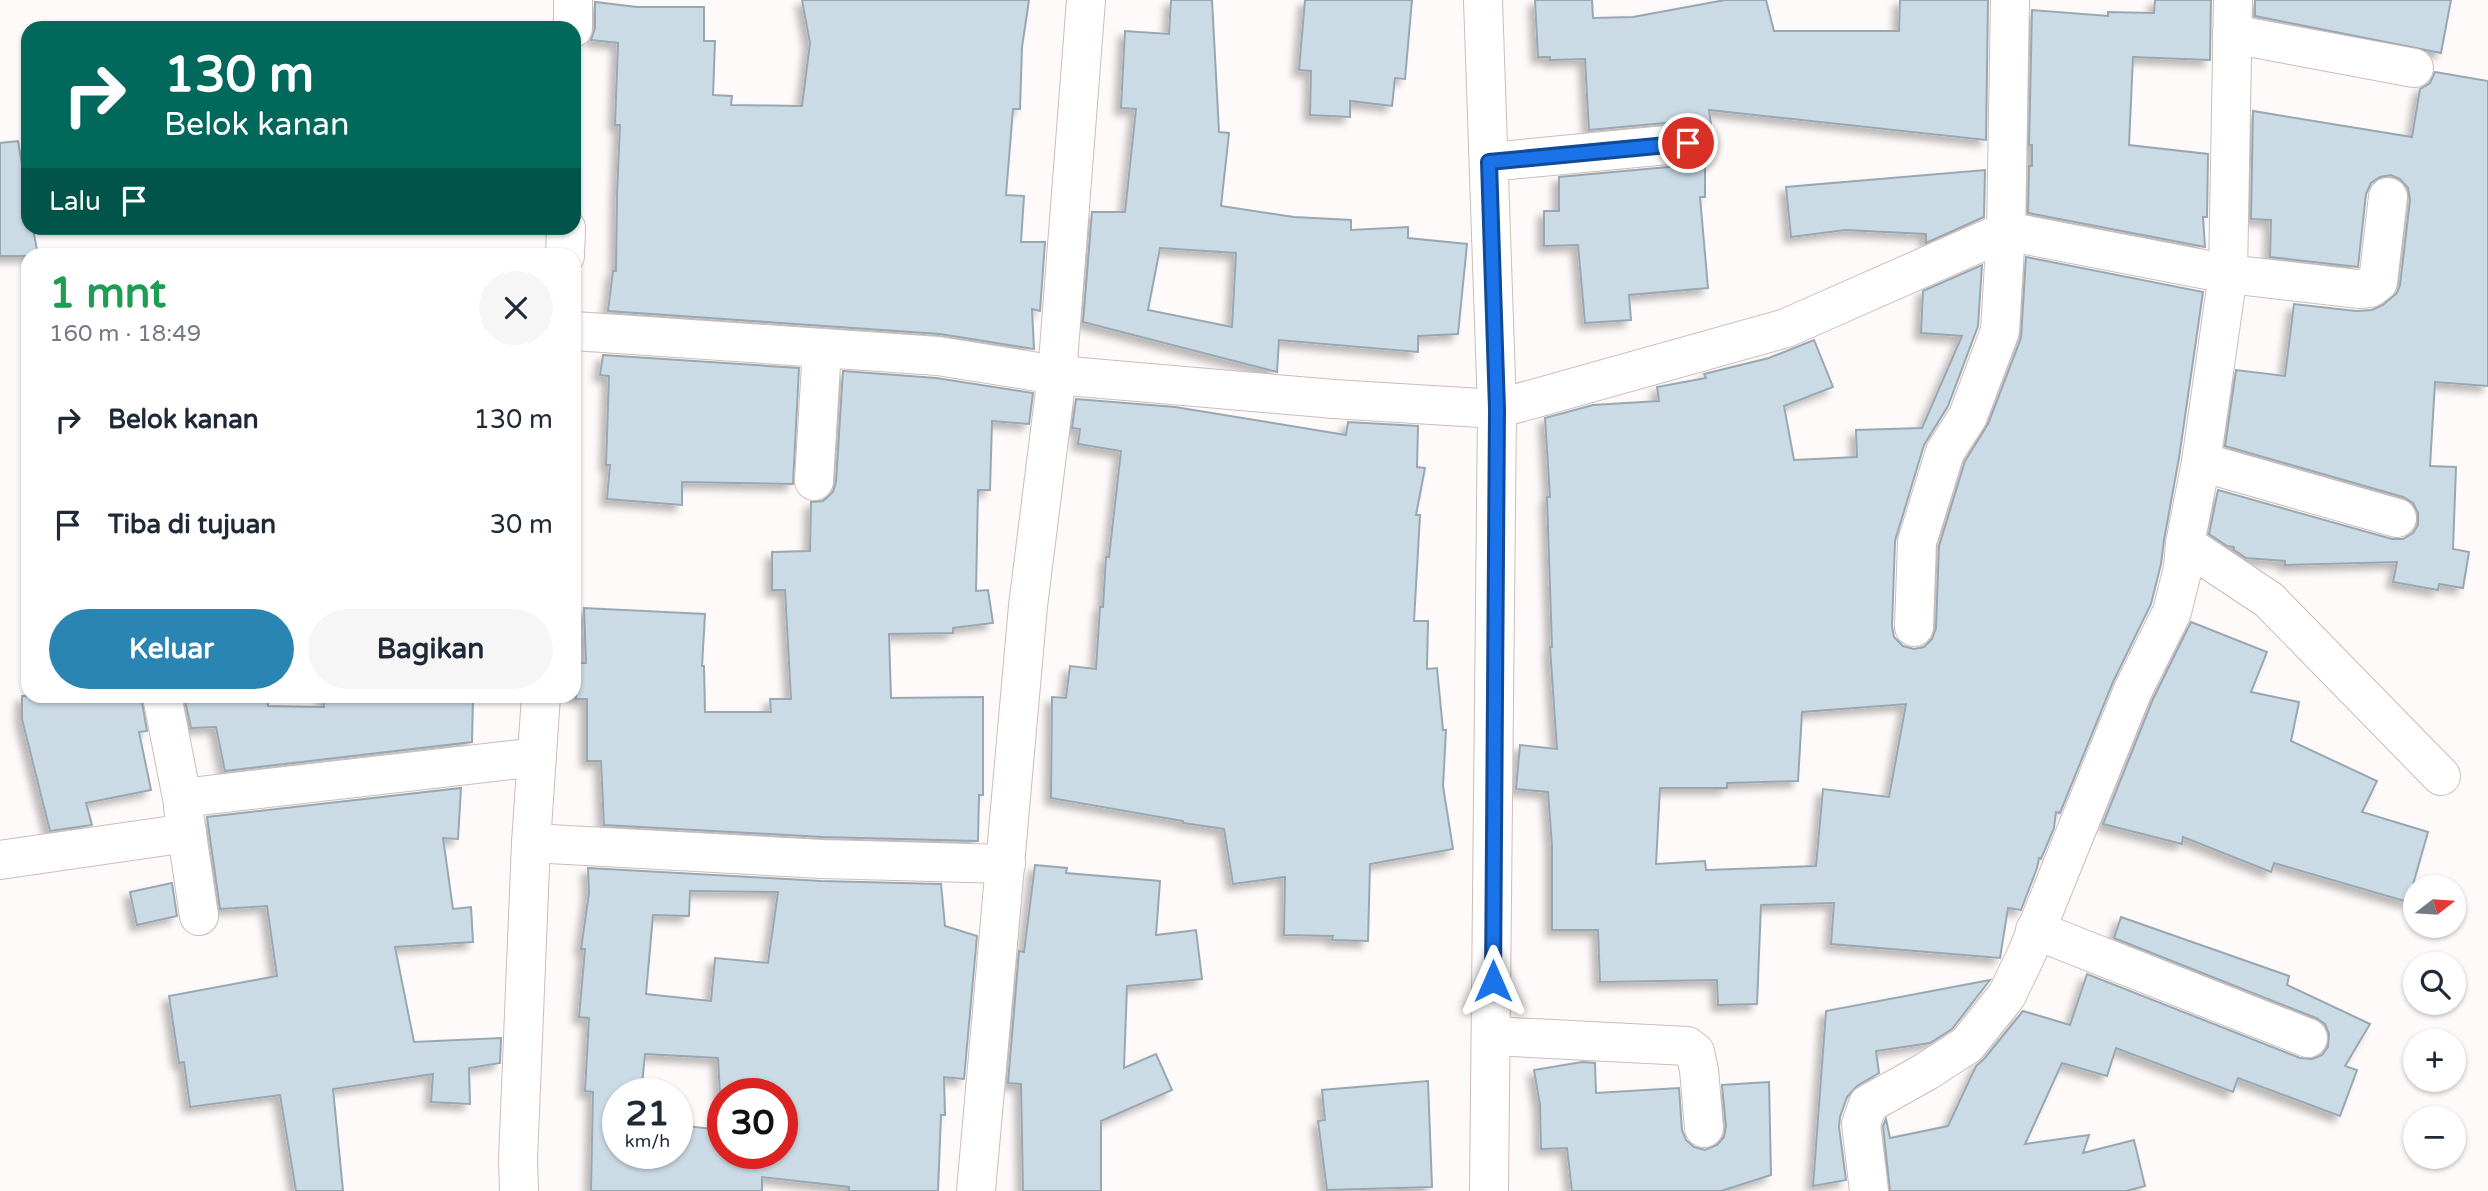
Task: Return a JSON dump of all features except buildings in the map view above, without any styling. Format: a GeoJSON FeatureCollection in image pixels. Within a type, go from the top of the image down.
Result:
{"type":"FeatureCollection","features":[{"type":"Feature","properties":{"kind":"street"},"geometry":{"type":"LineString","coordinates":[[573,0],[573,21]]}},
{"type":"Feature","properties":{"kind":"street"},"geometry":{"type":"LineString","coordinates":[[976,1191],[1028,606],[1057,375],[1086,0]]}},
{"type":"Feature","properties":{"kind":"street"},"geometry":{"type":"LineString","coordinates":[[1483,0],[1497,409],[1489,1191]]}},
{"type":"Feature","properties":{"kind":"street"},"geometry":{"type":"LineString","coordinates":[[1914,627],[1917,542],[1945,452],[1968,416],[2000,331],[2006,232],[2010,0]]}},
{"type":"Feature","properties":{"kind":"street"},"geometry":{"type":"LineString","coordinates":[[1869,1191],[1860,1124],[1868,1104],[1967,1045],[2007,995],[2133,690],[2172,612],[2201,462],[2228,274],[2233,17],[2414,68]]}},
{"type":"Feature","properties":{"kind":"street"},"geometry":{"type":"LineString","coordinates":[[1489,162],[1688,143]]}},
{"type":"Feature","properties":{"kind":"street"},"geometry":{"type":"LineString","coordinates":[[581,331],[938,356],[1057,375],[1334,399],[1497,409],[1786,328],[2006,232],[2228,274],[2358,289],[2370,288],[2378,282],[2388,197]]}},
{"type":"Feature","properties":{"kind":"street"},"geometry":{"type":"LineString","coordinates":[[814,481],[822,348]]}},
{"type":"Feature","properties":{"kind":"street"},"geometry":{"type":"LineString","coordinates":[[2201,462],[2397,518]]}},
{"type":"Feature","properties":{"kind":"street"},"geometry":{"type":"LineString","coordinates":[[2184,556],[2269,600],[2441,776]]}},
{"type":"Feature","properties":{"kind":"street"},"geometry":{"type":"LineString","coordinates":[[163,703],[185,816],[199,916]]}},
{"type":"Feature","properties":{"kind":"street"},"geometry":{"type":"LineString","coordinates":[[519,1191],[531,843],[541,703]]}},
{"type":"Feature","properties":{"kind":"street"},"geometry":{"type":"LineString","coordinates":[[0,860],[185,816],[537,757]]}},
{"type":"Feature","properties":{"kind":"street"},"geometry":{"type":"LineString","coordinates":[[531,843],[822,859],[1006,864]]}},
{"type":"Feature","properties":{"kind":"street"},"geometry":{"type":"LineString","coordinates":[[2035,930],[2308,1038]]}},
{"type":"Feature","properties":{"kind":"street"},"geometry":{"type":"LineString","coordinates":[[1492,1036],[1687,1046],[1695,1052],[1699,1070],[1704,1128]]}},
{"type":"Feature","properties":{"kind":"route"},"geometry":{"type":"LineString","coordinates":[[1493,981],[1497,409],[1489,162],[1688,143]]}}]}
